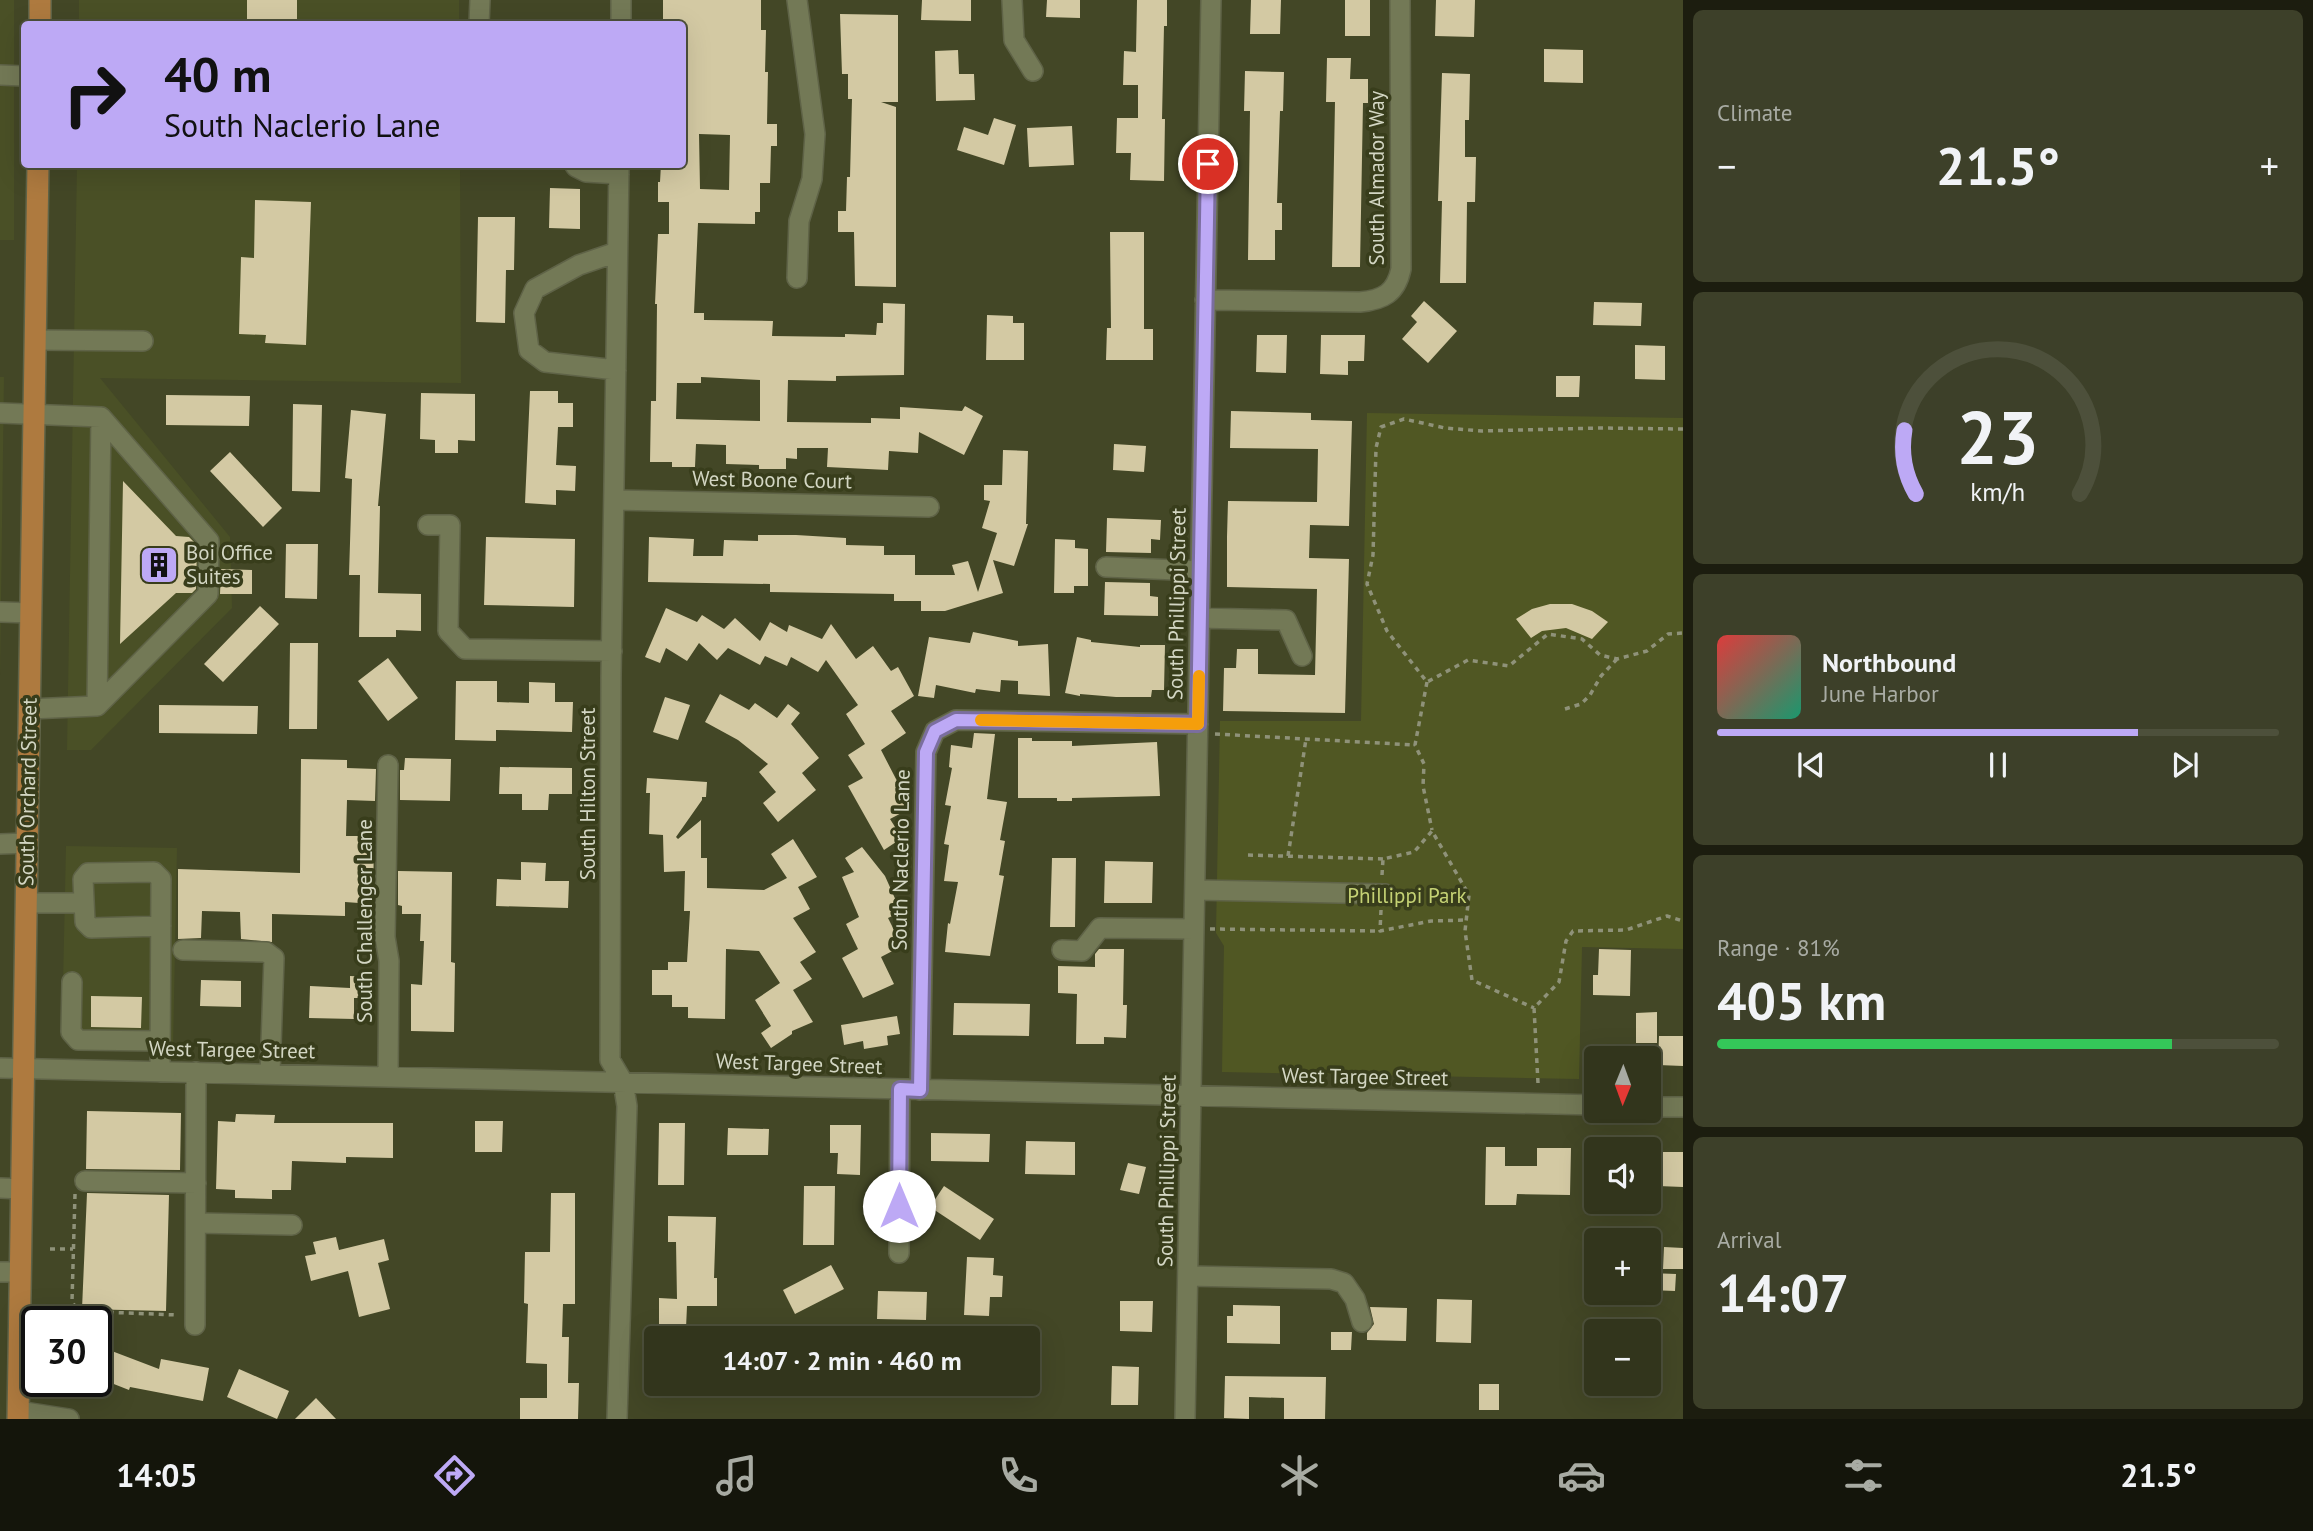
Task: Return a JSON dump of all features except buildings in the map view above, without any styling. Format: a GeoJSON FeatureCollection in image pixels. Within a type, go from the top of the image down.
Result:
{"type":"FeatureCollection","features":[{"type":"Feature","properties":{"kind":"main road"},"geometry":{"type":"LineString","coordinates":[[40,0],[40,21]]}},
{"type":"Feature","properties":{"kind":"main road","name":"South Orchard Street"},"geometry":{"type":"LineString","coordinates":[[18,1415],[10,1272],[22,1189],[38,168]]}},
{"type":"Feature","properties":{"kind":"street"},"geometry":{"type":"LineString","coordinates":[[478,21],[480,0]]}},
{"type":"Feature","properties":{"kind":"street"},"geometry":{"type":"LineString","coordinates":[[621,0],[621,21]]}},
{"type":"Feature","properties":{"kind":"street"},"geometry":{"type":"LineString","coordinates":[[797,0],[815,134],[812,179],[799,221],[797,278]]}},
{"type":"Feature","properties":{"kind":"street"},"geometry":{"type":"LineString","coordinates":[[1012,0],[1014,40],[1033,71]]}},
{"type":"Feature","properties":{"kind":"street","name":"South Phillippi Street"},"geometry":{"type":"LineString","coordinates":[[1185,1419],[1211,0]]}},
{"type":"Feature","properties":{"kind":"street","name":"South Almador Way"},"geometry":{"type":"LineString","coordinates":[[1205,300],[1367,302],[1389,294],[1398,283],[1401,270],[1400,0]]}},
{"type":"Feature","properties":{"kind":"street"},"geometry":{"type":"LineString","coordinates":[[0,75],[21,76]]}},
{"type":"Feature","properties":{"kind":"street"},"geometry":{"type":"LineString","coordinates":[[578,168],[586,172],[619,169]]}},
{"type":"Feature","properties":{"kind":"street","name":"South Hilton Street"},"geometry":{"type":"LineString","coordinates":[[617,1419],[627,1106],[623,1082],[610,1060],[612,651],[619,169]]}},
{"type":"Feature","properties":{"kind":"street"},"geometry":{"type":"LineString","coordinates":[[615,370],[545,362],[529,350],[524,313],[535,289],[579,265],[617,252]]}},
{"type":"Feature","properties":{"kind":"street"},"geometry":{"type":"LineString","coordinates":[[35,340],[143,341]]}},
{"type":"Feature","properties":{"kind":"street"},"geometry":{"type":"LineString","coordinates":[[0,413],[101,417],[209,541],[208,594],[97,706],[30,709]]}},
{"type":"Feature","properties":{"kind":"street"},"geometry":{"type":"LineString","coordinates":[[97,706],[101,417]]}},
{"type":"Feature","properties":{"kind":"street","name":"West Boone Court"},"geometry":{"type":"LineString","coordinates":[[614,500],[929,507]]}},
{"type":"Feature","properties":{"kind":"street"},"geometry":{"type":"LineString","coordinates":[[428,525],[450,525],[448,631],[465,649],[612,651]]}},
{"type":"Feature","properties":{"kind":"street"},"geometry":{"type":"LineString","coordinates":[[1106,567],[1200,570]]}},
{"type":"Feature","properties":{"kind":"street"},"geometry":{"type":"LineString","coordinates":[[0,612],[31,613]]}},
{"type":"Feature","properties":{"kind":"street"},"geometry":{"type":"LineString","coordinates":[[1200,618],[1286,620],[1303,656]]}},
{"type":"Feature","properties":{"kind":"street","name":"South Naclerio Lane"},"geometry":{"type":"LineString","coordinates":[[920,1090],[926,752],[935,731],[956,720],[1198,728]]}},
{"type":"Feature","properties":{"kind":"street","name":"South Challenger Lane"},"geometry":{"type":"LineString","coordinates":[[388,765],[385,937],[389,961],[388,1076]]}},
{"type":"Feature","properties":{"kind":"street"},"geometry":{"type":"LineString","coordinates":[[0,844],[27,843]]}},
{"type":"Feature","properties":{"kind":"street"},"geometry":{"type":"LineString","coordinates":[[160,1072],[161,926],[161,879],[154,872],[88,873],[83,879],[85,922],[91,928],[161,926]]}},
{"type":"Feature","properties":{"kind":"street"},"geometry":{"type":"LineString","coordinates":[[1195,890],[1383,894]]}},
{"type":"Feature","properties":{"kind":"street"},"geometry":{"type":"LineString","coordinates":[[26,902],[84,903]]}},
{"type":"Feature","properties":{"kind":"street"},"geometry":{"type":"LineString","coordinates":[[1062,950],[1082,951],[1100,928],[1194,929]]}},
{"type":"Feature","properties":{"kind":"street"},"geometry":{"type":"LineString","coordinates":[[183,950],[266,952],[274,958],[270,1074]]}},
{"type":"Feature","properties":{"kind":"street"},"geometry":{"type":"LineString","coordinates":[[72,982],[71,1032],[78,1040],[160,1041]]}},
{"type":"Feature","properties":{"kind":"street","name":"West Targee Street"},"geometry":{"type":"LineString","coordinates":[[0,1068],[1584,1105]]}},
{"type":"Feature","properties":{"kind":"street"},"geometry":{"type":"LineString","coordinates":[[195,1321],[196,1072]]}},
{"type":"Feature","properties":{"kind":"street"},"geometry":{"type":"LineString","coordinates":[[899,1253],[900,1089]]}},
{"type":"Feature","properties":{"kind":"street"},"geometry":{"type":"LineString","coordinates":[[1661,1107],[1683,1107]]}},
{"type":"Feature","properties":{"kind":"street"},"geometry":{"type":"LineString","coordinates":[[83,1186],[196,1183]]}},
{"type":"Feature","properties":{"kind":"street"},"geometry":{"type":"LineString","coordinates":[[0,1188],[22,1189]]}},
{"type":"Feature","properties":{"kind":"street"},"geometry":{"type":"LineString","coordinates":[[196,1223],[292,1226]]}},
{"type":"Feature","properties":{"kind":"street"},"geometry":{"type":"LineString","coordinates":[[1188,1276],[1331,1279],[1344,1283],[1355,1299],[1362,1322]]}},
{"type":"Feature","properties":{"kind":"street"},"geometry":{"type":"LineString","coordinates":[[18,1415],[69,1419]]}},
{"type":"Feature","properties":{"kind":"path"},"geometry":{"type":"LineString","coordinates":[[1535,1008],[1472,980],[1465,932],[1469,895],[1432,831],[1423,786],[1424,764],[1415,745],[1427,682],[1387,631],[1367,584],[1373,555],[1376,448],[1381,427],[1404,419],[1445,428],[1482,431],[1683,429]]}},
{"type":"Feature","properties":{"kind":"path"},"geometry":{"type":"LineString","coordinates":[[1427,682],[1468,660],[1509,666],[1548,634],[1582,639],[1600,655],[1617,659],[1647,651],[1668,634],[1683,633]]}},
{"type":"Feature","properties":{"kind":"path"},"geometry":{"type":"LineString","coordinates":[[1565,709],[1581,704],[1617,659]]}},
{"type":"Feature","properties":{"kind":"path"},"geometry":{"type":"LineString","coordinates":[[1198,728],[1306,739],[1415,745]]}},
{"type":"Feature","properties":{"kind":"path"},"geometry":{"type":"LineString","coordinates":[[1288,856],[1306,739]]}},
{"type":"Feature","properties":{"kind":"path"},"geometry":{"type":"LineString","coordinates":[[1248,855],[1383,859],[1413,852],[1432,831]]}},
{"type":"Feature","properties":{"kind":"path"},"geometry":{"type":"LineString","coordinates":[[1380,931],[1383,859]]}},
{"type":"Feature","properties":{"kind":"path"},"geometry":{"type":"LineString","coordinates":[[1538,1083],[1535,1008],[1559,982],[1566,942],[1573,931],[1626,930],[1667,916],[1683,921]]}},
{"type":"Feature","properties":{"kind":"path"},"geometry":{"type":"LineString","coordinates":[[1194,929],[1380,931],[1431,921],[1466,920]]}},
{"type":"Feature","properties":{"kind":"path"},"geometry":{"type":"LineString","coordinates":[[83,1186],[74,1195],[72,1301],[77,1311],[195,1321]]}},
{"type":"Feature","properties":{"kind":"path"},"geometry":{"type":"LineString","coordinates":[[51,1249],[73,1249]]}},
{"type":"Feature","properties":{"kind":"shaded area"},"geometry":{"type":"Polygon","coordinates":[[[0,0],[14,0],[14,240],[0,240],[0,0]]]}},
{"type":"Feature","properties":{"kind":"shaded area"},"geometry":{"type":"Polygon","coordinates":[[[79,0],[459,0],[459,21],[79,21],[79,0]]]}},
{"type":"Feature","properties":{"kind":"shaded area"},"geometry":{"type":"Polygon","coordinates":[[[77,168],[460,168],[461,383],[100,378],[230,537],[232,608],[91,750],[67,750],[77,168]]]}},
{"type":"Feature","properties":{"kind":"shaded area"},"geometry":{"type":"Polygon","coordinates":[[[0,377],[4,377],[0,676],[0,377]]]}},
{"type":"Feature","properties":{"kind":"shaded area"},"geometry":{"type":"Polygon","coordinates":[[[66,846],[177,848],[173,1049],[73,1047],[62,1031],[66,846]]]}},
{"type":"Feature","properties":{"kind":"green space","name":"Phillippi Park"},"geometry":{"type":"Polygon","coordinates":[[[1367,413],[1683,418],[1683,949],[1582,947],[1579,1079],[1222,1072],[1224,946],[1216,933],[1220,721],[1361,721],[1367,413]]]}},
{"type":"Feature","properties":{"kind":"slow traffic"},"geometry":{"type":"LineString","coordinates":[[981,720],[1198,724],[1199,676]]}},
{"type":"Feature","properties":{"kind":"place","name":"Boi Office Suites"},"geometry":{"type":"Point","coordinates":[159,565]}},
{"type":"Feature","properties":{"kind":"route"},"geometry":{"type":"LineString","coordinates":[[899,1206],[900,1089],[920,1090],[926,752],[935,731],[956,720],[1198,724],[1208,164]]}}]}
